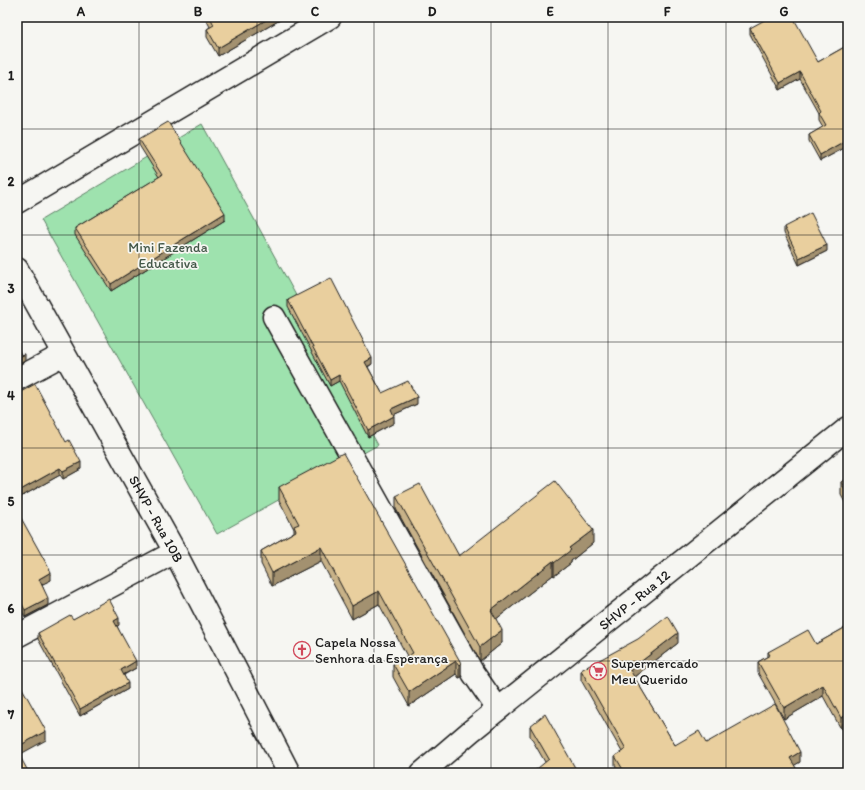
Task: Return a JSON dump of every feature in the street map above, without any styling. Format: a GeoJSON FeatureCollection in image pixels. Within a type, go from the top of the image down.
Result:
{"type":"FeatureCollection","features":[{"type":"Feature","properties":{"kind":"street"},"geometry":{"type":"LineString","coordinates":[[17,202],[330,17]]}},
{"type":"Feature","properties":{"kind":"street","name":"SHVP - Rua 10B"},"geometry":{"type":"LineString","coordinates":[[17,269],[175,552],[289,773]]}},
{"type":"Feature","properties":{"kind":"street"},"geometry":{"type":"LineString","coordinates":[[274,317],[473,673],[498,709]]}},
{"type":"Feature","properties":{"kind":"street"},"geometry":{"type":"LineString","coordinates":[[17,380],[64,354]]}},
{"type":"Feature","properties":{"kind":"street","name":"SHVP - Rua 12"},"geometry":{"type":"LineString","coordinates":[[422,773],[498,709],[848,428]]}},
{"type":"Feature","properties":{"kind":"street"},"geometry":{"type":"LineString","coordinates":[[17,636],[175,552]]}},
{"type":"Feature","properties":{"kind":"green space","name":"Mini Fazenda Educativa"},"geometry":{"type":"Polygon","coordinates":[[[202,124],[378,445],[217,534],[41,220],[202,124]]]}},
{"type":"Feature","properties":{"kind":"building"},"geometry":{"type":"Polygon","coordinates":[[[210,17],[271,17],[218,48],[207,29],[214,25],[210,17]]]}},
{"type":"Feature","properties":{"kind":"building"},"geometry":{"type":"Polygon","coordinates":[[[770,17],[793,17],[818,62],[848,45],[848,139],[820,155],[809,135],[826,125],[819,113],[821,111],[800,72],[780,83],[750,28],[770,17]]]}},
{"type":"Feature","properties":{"kind":"building"},"geometry":{"type":"Polygon","coordinates":[[[168,122],[225,213],[111,284],[75,228],[162,175],[139,139],[168,122]]]}},
{"type":"Feature","properties":{"kind":"building"},"geometry":{"type":"Polygon","coordinates":[[[811,213],[827,245],[799,258],[784,227],[811,213]]]}},
{"type":"Feature","properties":{"kind":"building"},"geometry":{"type":"Polygon","coordinates":[[[331,278],[372,358],[365,362],[382,393],[408,381],[417,397],[391,409],[394,416],[368,430],[339,375],[330,380],[288,300],[331,278]]]}},
{"type":"Feature","properties":{"kind":"building"},"geometry":{"type":"Polygon","coordinates":[[[19,350],[21,355],[25,354],[17,358],[17,351],[19,350]]]}},
{"type":"Feature","properties":{"kind":"building"},"geometry":{"type":"Polygon","coordinates":[[[35,384],[66,442],[69,440],[81,462],[63,471],[60,468],[17,492],[17,394],[35,384]]]}},
{"type":"Feature","properties":{"kind":"building"},"geometry":{"type":"Polygon","coordinates":[[[343,453],[461,663],[459,665],[456,661],[409,692],[393,664],[413,653],[379,591],[352,606],[321,547],[272,573],[261,551],[296,531],[294,526],[299,524],[279,487],[343,453]]]}},
{"type":"Feature","properties":{"kind":"building"},"geometry":{"type":"Polygon","coordinates":[[[848,478],[848,495],[841,482],[848,478]]]}},
{"type":"Feature","properties":{"kind":"building"},"geometry":{"type":"Polygon","coordinates":[[[555,481],[593,530],[569,548],[571,550],[554,563],[553,561],[491,610],[502,630],[480,647],[396,496],[420,484],[459,556],[555,481]]]}},
{"type":"Feature","properties":{"kind":"building"},"geometry":{"type":"Polygon","coordinates":[[[21,518],[51,572],[39,579],[48,598],[25,610],[19,598],[17,600],[17,520],[21,518]]]}},
{"type":"Feature","properties":{"kind":"building"},"geometry":{"type":"Polygon","coordinates":[[[109,599],[119,618],[114,621],[136,661],[121,670],[128,683],[80,709],[38,633],[70,615],[73,619],[109,599]]]}},
{"type":"Feature","properties":{"kind":"building"},"geometry":{"type":"Polygon","coordinates":[[[668,616],[678,633],[630,670],[675,745],[699,731],[706,743],[775,704],[800,752],[790,758],[796,768],[790,773],[625,773],[615,756],[626,749],[581,670],[638,639],[668,616]]]}},
{"type":"Feature","properties":{"kind":"building"},"geometry":{"type":"Polygon","coordinates":[[[848,626],[848,714],[841,718],[823,685],[784,708],[758,662],[770,655],[768,652],[808,630],[816,644],[848,626]]]}},
{"type":"Feature","properties":{"kind":"building"},"geometry":{"type":"Polygon","coordinates":[[[17,679],[46,731],[17,747],[17,679]]]}},
{"type":"Feature","properties":{"kind":"building"},"geometry":{"type":"Polygon","coordinates":[[[545,714],[578,773],[532,773],[549,759],[530,726],[545,714]]]}},
{"type":"Feature","properties":{"kind":"building"},"geometry":{"type":"Polygon","coordinates":[[[17,751],[29,773],[17,773],[17,751]]]}},
{"type":"Feature","properties":{"kind":"building"},"geometry":{"type":"Polygon","coordinates":[[[476,769],[480,773],[471,773],[476,769]]]}},
{"type":"Feature","properties":{"kind":"place","name":"Capela Nossa Senhora da Esperança"},"geometry":{"type":"Point","coordinates":[302,650]}},
{"type":"Feature","properties":{"kind":"place","name":"Supermercado Meu Querido"},"geometry":{"type":"Point","coordinates":[598,671]}}]}
